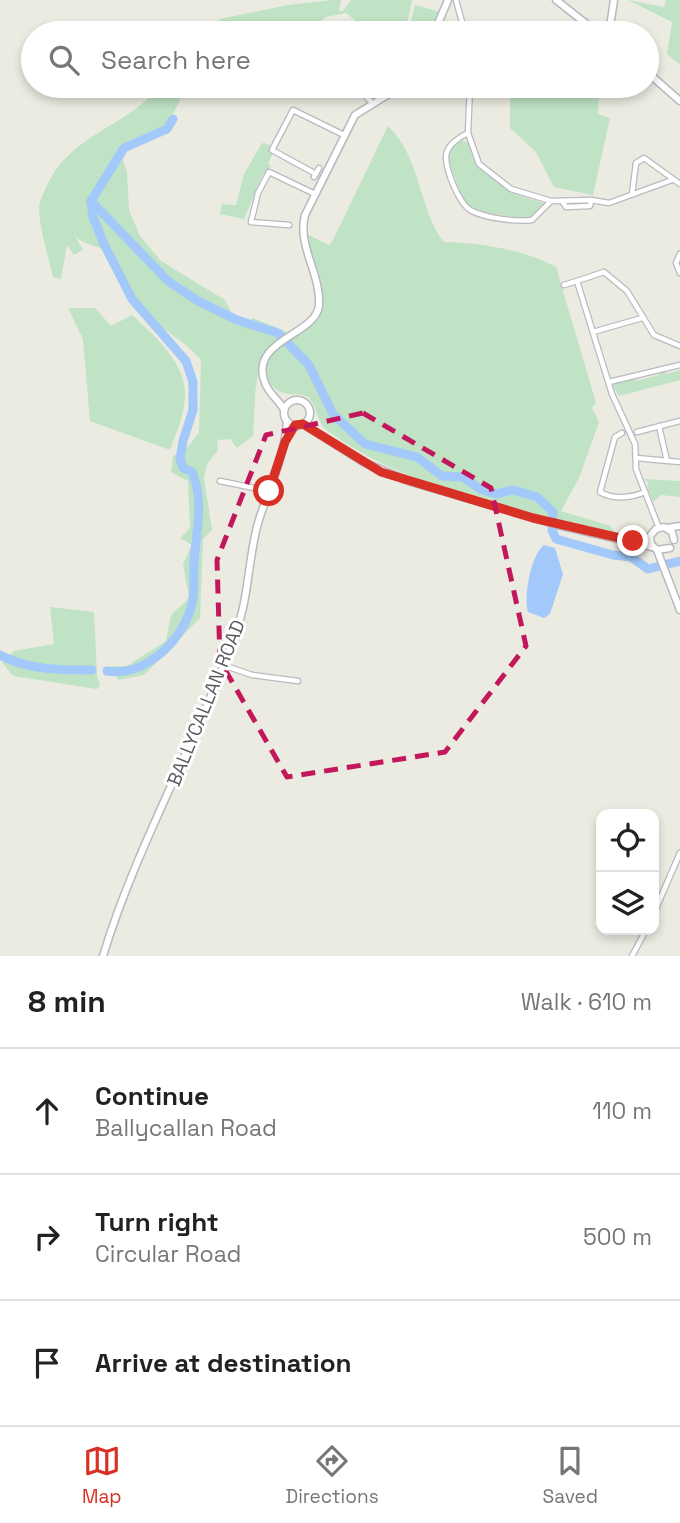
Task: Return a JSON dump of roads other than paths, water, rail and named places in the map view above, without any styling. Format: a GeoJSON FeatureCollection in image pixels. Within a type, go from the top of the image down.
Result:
{"type":"FeatureCollection","features":[{"type":"Feature","properties":{"kind":"main road"},"geometry":{"type":"LineString","coordinates":[[439,21],[448,0]]}},
{"type":"Feature","properties":{"kind":"main road"},"geometry":{"type":"LineString","coordinates":[[611,21],[614,0]]}},
{"type":"Feature","properties":{"kind":"main road"},"geometry":{"type":"LineString","coordinates":[[559,1],[583,21]]}},
{"type":"Feature","properties":{"kind":"main road"},"geometry":{"type":"LineString","coordinates":[[659,83],[680,101]]}},
{"type":"Feature","properties":{"kind":"main road"},"geometry":{"type":"LineString","coordinates":[[381,98],[359,111],[344,135],[305,215],[303,230],[319,310],[310,323],[288,334],[268,357],[263,370],[268,389],[284,410],[287,421],[317,430],[381,472],[547,522],[622,541],[635,541],[659,528],[680,529],[669,552],[666,569]]}},
{"type":"Feature","properties":{"kind":"main road"},"geometry":{"type":"LineString","coordinates":[[268,389],[283,399],[305,402],[317,430]]}},
{"type":"Feature","properties":{"kind":"main road"},"geometry":{"type":"LineString","coordinates":[[284,410],[293,400]]}},
{"type":"Feature","properties":{"kind":"main road"},"geometry":{"type":"LineString","coordinates":[[303,424],[310,414]]}},
{"type":"Feature","properties":{"kind":"main road","name":"BALLYCALLAN ROAD"},"geometry":{"type":"LineString","coordinates":[[285,442],[287,421]]}},
{"type":"Feature","properties":{"kind":"main road","name":"BALLYCALLAN ROAD"},"geometry":{"type":"LineString","coordinates":[[103,956],[121,901],[223,665],[246,600],[252,552],[269,491],[285,442],[295,425]]}},
{"type":"Feature","properties":{"kind":"main road"},"geometry":{"type":"LineString","coordinates":[[667,528],[674,540]]}},
{"type":"Feature","properties":{"kind":"main road"},"geometry":{"type":"LineString","coordinates":[[652,533],[656,551],[666,569],[680,610]]}},
{"type":"Feature","properties":{"kind":"main road"},"geometry":{"type":"LineString","coordinates":[[635,541],[656,551],[669,552]]}},
{"type":"Feature","properties":{"kind":"street"},"geometry":{"type":"LineString","coordinates":[[456,0],[462,21]]}},
{"type":"Feature","properties":{"kind":"street"},"geometry":{"type":"LineString","coordinates":[[368,98],[372,103]]}},
{"type":"Feature","properties":{"kind":"street"},"geometry":{"type":"LineString","coordinates":[[469,98],[468,133],[479,164],[512,189],[551,201],[575,203],[591,200],[609,203],[671,180]]}},
{"type":"Feature","properties":{"kind":"street"},"geometry":{"type":"LineString","coordinates":[[319,168],[315,176],[272,150],[296,110],[344,135]]}},
{"type":"Feature","properties":{"kind":"street"},"geometry":{"type":"LineString","coordinates":[[468,133],[451,145],[446,156],[459,199],[466,207],[480,214],[527,221],[538,216],[551,201]]}},
{"type":"Feature","properties":{"kind":"street"},"geometry":{"type":"LineString","coordinates":[[632,194],[639,159],[647,159],[671,180],[680,184]]}},
{"type":"Feature","properties":{"kind":"street"},"geometry":{"type":"LineString","coordinates":[[289,225],[253,222],[258,193],[269,172],[315,194]]}},
{"type":"Feature","properties":{"kind":"street"},"geometry":{"type":"LineString","coordinates":[[680,254],[676,263],[680,273]]}},
{"type":"Feature","properties":{"kind":"street"},"geometry":{"type":"LineString","coordinates":[[564,285],[604,272],[627,291],[654,335],[680,346]]}},
{"type":"Feature","properties":{"kind":"street"},"geometry":{"type":"LineString","coordinates":[[577,281],[609,382],[635,444],[645,492],[659,528]]}},
{"type":"Feature","properties":{"kind":"street"},"geometry":{"type":"LineString","coordinates":[[593,332],[642,318]]}},
{"type":"Feature","properties":{"kind":"street"},"geometry":{"type":"LineString","coordinates":[[609,382],[680,365]]}},
{"type":"Feature","properties":{"kind":"street"},"geometry":{"type":"LineString","coordinates":[[637,432],[680,421]]}},
{"type":"Feature","properties":{"kind":"street"},"geometry":{"type":"LineString","coordinates":[[659,426],[667,461]]}},
{"type":"Feature","properties":{"kind":"street"},"geometry":{"type":"LineString","coordinates":[[622,433],[615,437],[600,492],[608,496],[629,497],[645,492]]}},
{"type":"Feature","properties":{"kind":"street"},"geometry":{"type":"LineString","coordinates":[[636,458],[680,462]]}},
{"type":"Feature","properties":{"kind":"street"},"geometry":{"type":"LineString","coordinates":[[220,481],[269,491]]}},
{"type":"Feature","properties":{"kind":"street"},"geometry":{"type":"LineString","coordinates":[[223,665],[251,676],[298,681]]}},
{"type":"Feature","properties":{"kind":"street"},"geometry":{"type":"LineString","coordinates":[[659,901],[680,853]]}},
{"type":"Feature","properties":{"kind":"street"},"geometry":{"type":"LineString","coordinates":[[632,956],[643,935]]}},
{"type":"Feature","properties":{"kind":"water"},"geometry":{"type":"Polygon","coordinates":[[[544,545],[555,548],[563,574],[550,614],[544,618],[528,612],[527,597],[532,566],[544,545]]]}},
{"type":"Feature","properties":{"kind":"waterway"},"geometry":{"type":"LineString","coordinates":[[107,671],[135,668],[160,654],[180,631],[193,598],[199,501],[192,472],[183,468],[180,459],[193,410],[193,382],[186,361],[132,299],[104,244],[93,217],[91,201],[124,148],[167,129],[173,119]]}},
{"type":"Feature","properties":{"kind":"waterway"},"geometry":{"type":"LineString","coordinates":[[91,201],[168,281],[198,301],[237,320],[278,333],[309,365],[333,414],[365,444],[417,457],[442,476],[463,477],[480,489],[496,494],[513,490],[537,497],[553,512],[552,530],[556,539],[613,555],[631,557],[648,569],[680,561]]}},
{"type":"Feature","properties":{"kind":"waterway"},"geometry":{"type":"LineString","coordinates":[[0,655],[33,666],[92,670]]}}]}
